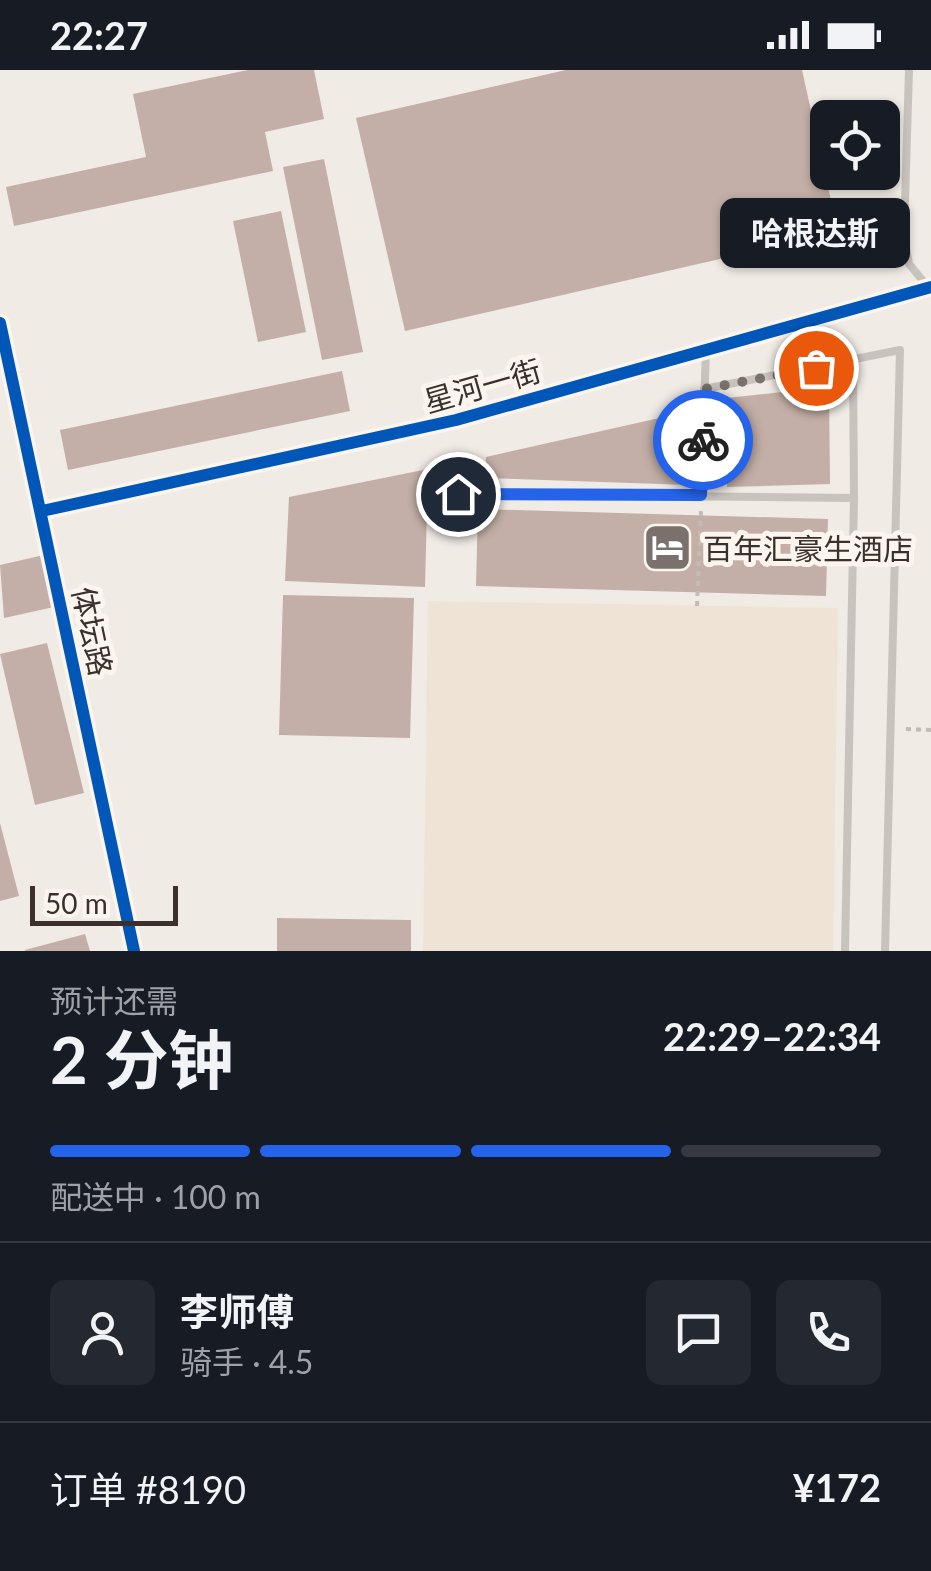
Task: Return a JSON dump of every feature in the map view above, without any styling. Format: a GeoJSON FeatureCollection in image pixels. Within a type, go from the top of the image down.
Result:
{"type":"FeatureCollection","features":[{"type":"Feature","properties":{"kind":"street","name":"星河一街"},"geometry":{"type":"LineString","coordinates":[[42,511],[456,420],[930,287]]}},
{"type":"Feature","properties":{"kind":"street","name":"体坛路"},"geometry":{"type":"LineString","coordinates":[[0,323],[134,951]]}},
{"type":"Feature","properties":{"kind":"lane"},"geometry":{"type":"LineString","coordinates":[[908,70],[904,236],[909,264],[930,287]]}},
{"type":"Feature","properties":{"kind":"lane"},"geometry":{"type":"LineString","coordinates":[[701,495],[706,348]]}},
{"type":"Feature","properties":{"kind":"lane"},"geometry":{"type":"LineString","coordinates":[[704,389],[900,350],[884,951]]}},
{"type":"Feature","properties":{"kind":"lane"},"geometry":{"type":"LineString","coordinates":[[844,951],[854,498],[853,360]]}},
{"type":"Feature","properties":{"kind":"lane"},"geometry":{"type":"LineString","coordinates":[[458,494],[854,498]]}},
{"type":"Feature","properties":{"kind":"path"},"geometry":{"type":"LineString","coordinates":[[698,606],[701,495]]}},
{"type":"Feature","properties":{"kind":"shaded area"},"geometry":{"type":"Polygon","coordinates":[[[428,601],[838,608],[833,951],[423,951],[428,601]]]}},
{"type":"Feature","properties":{"kind":"building"},"geometry":{"type":"Polygon","coordinates":[[[248,70],[314,70],[324,119],[265,132],[273,171],[14,226],[6,187],[146,157],[133,94],[248,70]]]}},
{"type":"Feature","properties":{"kind":"building"},"geometry":{"type":"Polygon","coordinates":[[[566,70],[802,70],[810,106],[810,190],[829,190],[838,232],[405,331],[356,118],[566,70]]]}},
{"type":"Feature","properties":{"kind":"building"},"geometry":{"type":"Polygon","coordinates":[[[324,159],[363,352],[322,360],[283,167],[324,159]]]}},
{"type":"Feature","properties":{"kind":"building"},"geometry":{"type":"Polygon","coordinates":[[[281,211],[306,332],[258,342],[233,221],[281,211]]]}},
{"type":"Feature","properties":{"kind":"building"},"geometry":{"type":"Polygon","coordinates":[[[342,371],[350,411],[68,470],[60,430],[342,371]]]}},
{"type":"Feature","properties":{"kind":"building"},"geometry":{"type":"Polygon","coordinates":[[[829,387],[830,484],[727,487],[727,398],[829,387]]]}},
{"type":"Feature","properties":{"kind":"building"},"geometry":{"type":"Polygon","coordinates":[[[695,410],[689,485],[485,478],[486,457],[695,410]]]}},
{"type":"Feature","properties":{"kind":"building"},"geometry":{"type":"Polygon","coordinates":[[[428,469],[425,587],[285,581],[289,497],[428,469]]]}},
{"type":"Feature","properties":{"kind":"building"},"geometry":{"type":"Polygon","coordinates":[[[478,509],[828,519],[826,596],[476,586],[478,509]]]}},
{"type":"Feature","properties":{"kind":"building"},"geometry":{"type":"Polygon","coordinates":[[[44,555],[54,607],[4,618],[0,565],[44,555]]]}},
{"type":"Feature","properties":{"kind":"building"},"geometry":{"type":"Polygon","coordinates":[[[283,595],[414,598],[410,738],[279,735],[283,595]]]}},
{"type":"Feature","properties":{"kind":"building"},"geometry":{"type":"Polygon","coordinates":[[[47,643],[84,793],[35,805],[0,654],[47,643]]]}},
{"type":"Feature","properties":{"kind":"building"},"geometry":{"type":"Polygon","coordinates":[[[0,823],[19,896],[0,901],[0,823]]]}},
{"type":"Feature","properties":{"kind":"building"},"geometry":{"type":"Polygon","coordinates":[[[277,918],[411,920],[411,951],[277,951],[277,918]]]}},
{"type":"Feature","properties":{"kind":"building"},"geometry":{"type":"Polygon","coordinates":[[[85,934],[90,951],[25,951],[25,950],[85,934]]]}},
{"type":"Feature","properties":{"kind":"cycle path"},"geometry":{"type":"LineString","coordinates":[[42,511],[456,420],[931,287]]}},
{"type":"Feature","properties":{"kind":"cycle path"},"geometry":{"type":"LineString","coordinates":[[0,323],[134,951]]}},
{"type":"Feature","properties":{"kind":"way so far"},"geometry":{"type":"LineString","coordinates":[[703,440],[704,389],[816,368]]}},
{"type":"Feature","properties":{"kind":"place","name":"哈根达斯"},"geometry":{"type":"Point","coordinates":[816,368]}},
{"type":"Feature","properties":{"kind":"place","name":"百年汇豪生酒店"},"geometry":{"type":"Point","coordinates":[668,548]}},
{"type":"Feature","properties":{"kind":"route"},"geometry":{"type":"LineString","coordinates":[[458,494],[701,495],[703,440]]}}]}
